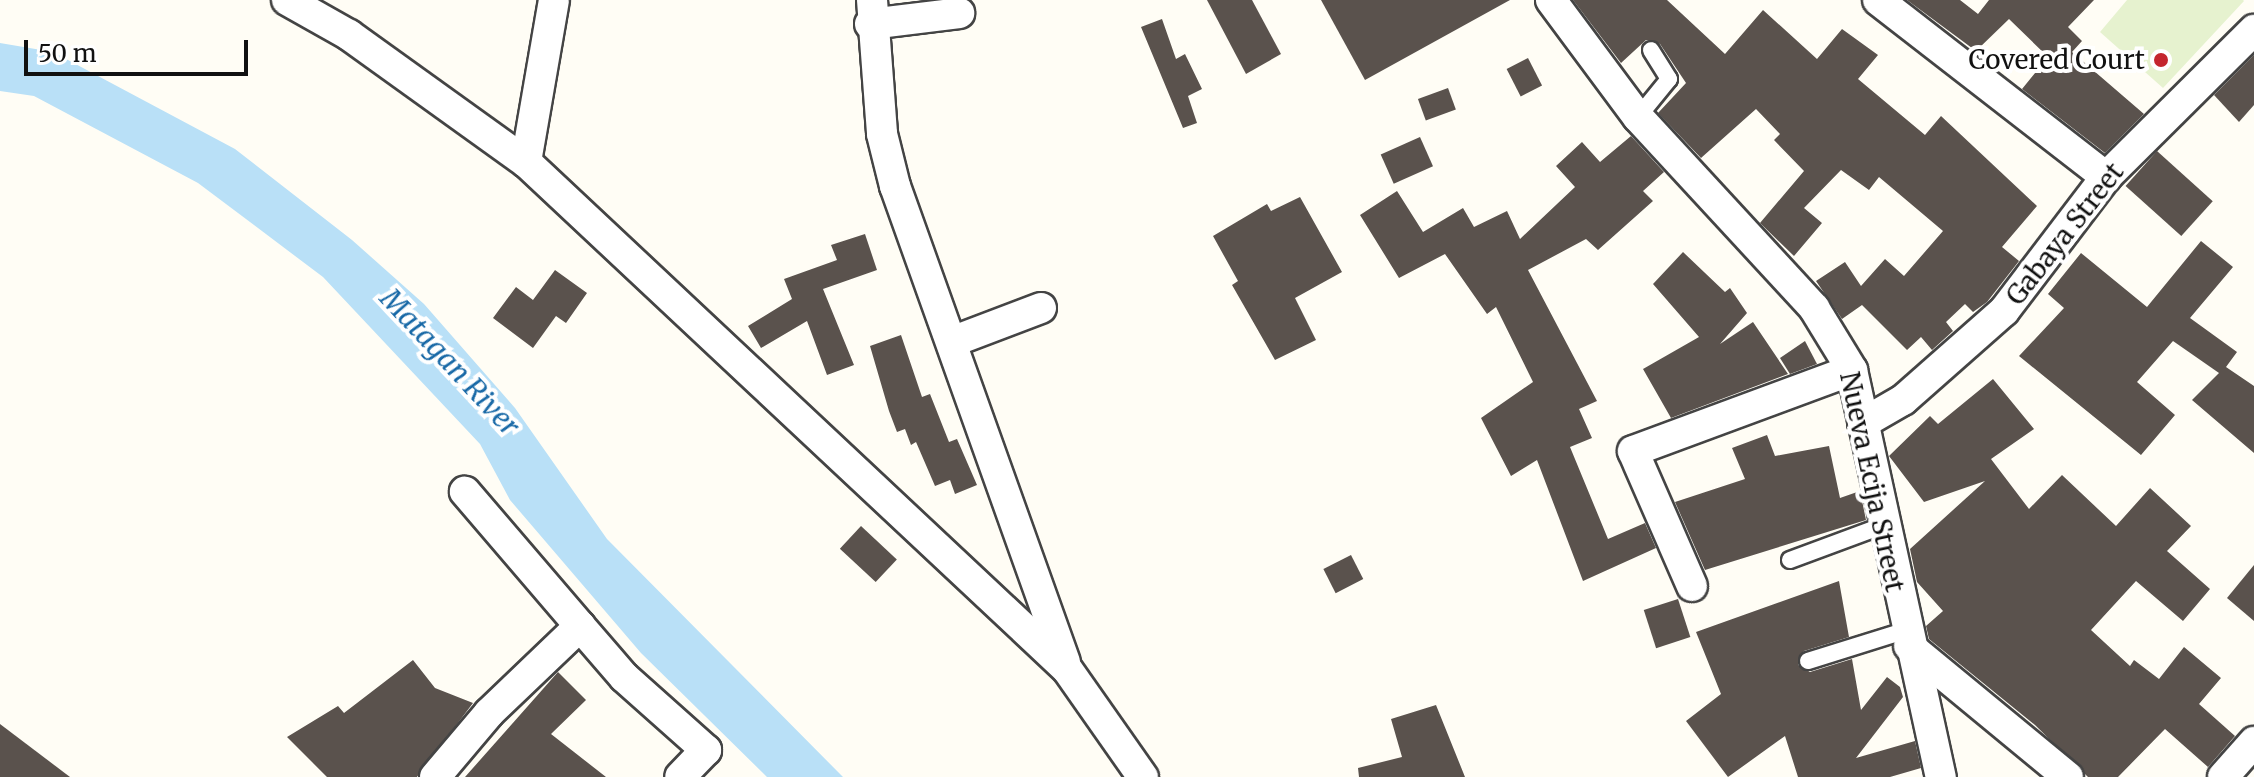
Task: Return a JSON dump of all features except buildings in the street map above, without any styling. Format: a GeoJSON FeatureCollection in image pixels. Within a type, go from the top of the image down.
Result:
{"type":"FeatureCollection","features":[{"type":"Feature","properties":{"kind":"street"},"geometry":{"type":"LineString","coordinates":[[287,0],[349,35],[526,162],[1067,669],[1143,777]]}},
{"type":"Feature","properties":{"kind":"street"},"geometry":{"type":"LineString","coordinates":[[526,162],[554,0]]}},
{"type":"Feature","properties":{"kind":"street","name":"Nueva Ecija Street"},"geometry":{"type":"LineString","coordinates":[[1551,0],[1638,117],[1814,308],[1852,370],[1907,639],[1941,777]]}},
{"type":"Feature","properties":{"kind":"street"},"geometry":{"type":"LineString","coordinates":[[1878,0],[2106,177]]}},
{"type":"Feature","properties":{"kind":"street"},"geometry":{"type":"LineString","coordinates":[[959,13],[871,12],[882,134],[895,186],[954,341],[1067,669]]}},
{"type":"Feature","properties":{"kind":"street","name":"Gabaya Street"},"geometry":{"type":"LineString","coordinates":[[1863,423],[1903,400],[2004,311],[2106,177],[2254,30]]}},
{"type":"Feature","properties":{"kind":"street"},"geometry":{"type":"LineString","coordinates":[[954,341],[1041,308]]}},
{"type":"Feature","properties":{"kind":"street"},"geometry":{"type":"LineString","coordinates":[[1692,586],[1633,451],[1852,370]]}},
{"type":"Feature","properties":{"kind":"street"},"geometry":{"type":"LineString","coordinates":[[465,492],[624,677],[706,750],[681,775]]}},
{"type":"Feature","properties":{"kind":"street"},"geometry":{"type":"LineString","coordinates":[[435,777],[489,713],[580,626]]}},
{"type":"Feature","properties":{"kind":"street"},"geometry":{"type":"LineString","coordinates":[[1907,639],[2068,777]]}},
{"type":"Feature","properties":{"kind":"street"},"geometry":{"type":"LineString","coordinates":[[2223,777],[2254,742]]}},
{"type":"Feature","properties":{"kind":"lane"},"geometry":{"type":"LineString","coordinates":[[1638,117],[1669,79],[1651,50]]}},
{"type":"Feature","properties":{"kind":"lane"},"geometry":{"type":"LineString","coordinates":[[1790,560],[1884,525]]}},
{"type":"Feature","properties":{"kind":"lane"},"geometry":{"type":"LineString","coordinates":[[1808,661],[1907,639]]}},
{"type":"Feature","properties":{"kind":"green space","name":"Covered Court"},"geometry":{"type":"Polygon","coordinates":[[[2127,0],[2244,1],[2163,88],[2100,32],[2127,0]]]}},
{"type":"Feature","properties":{"kind":"water","name":"Matagan River"},"geometry":{"type":"Polygon","coordinates":[[[0,43],[53,52],[235,149],[352,240],[424,304],[515,408],[607,539],[843,777],[767,777],[641,653],[510,500],[480,444],[323,277],[198,183],[34,96],[0,91],[0,43]]]}},
{"type":"Feature","properties":{"kind":"place","name":"Covered Court"},"geometry":{"type":"Point","coordinates":[2161,60]}}]}
